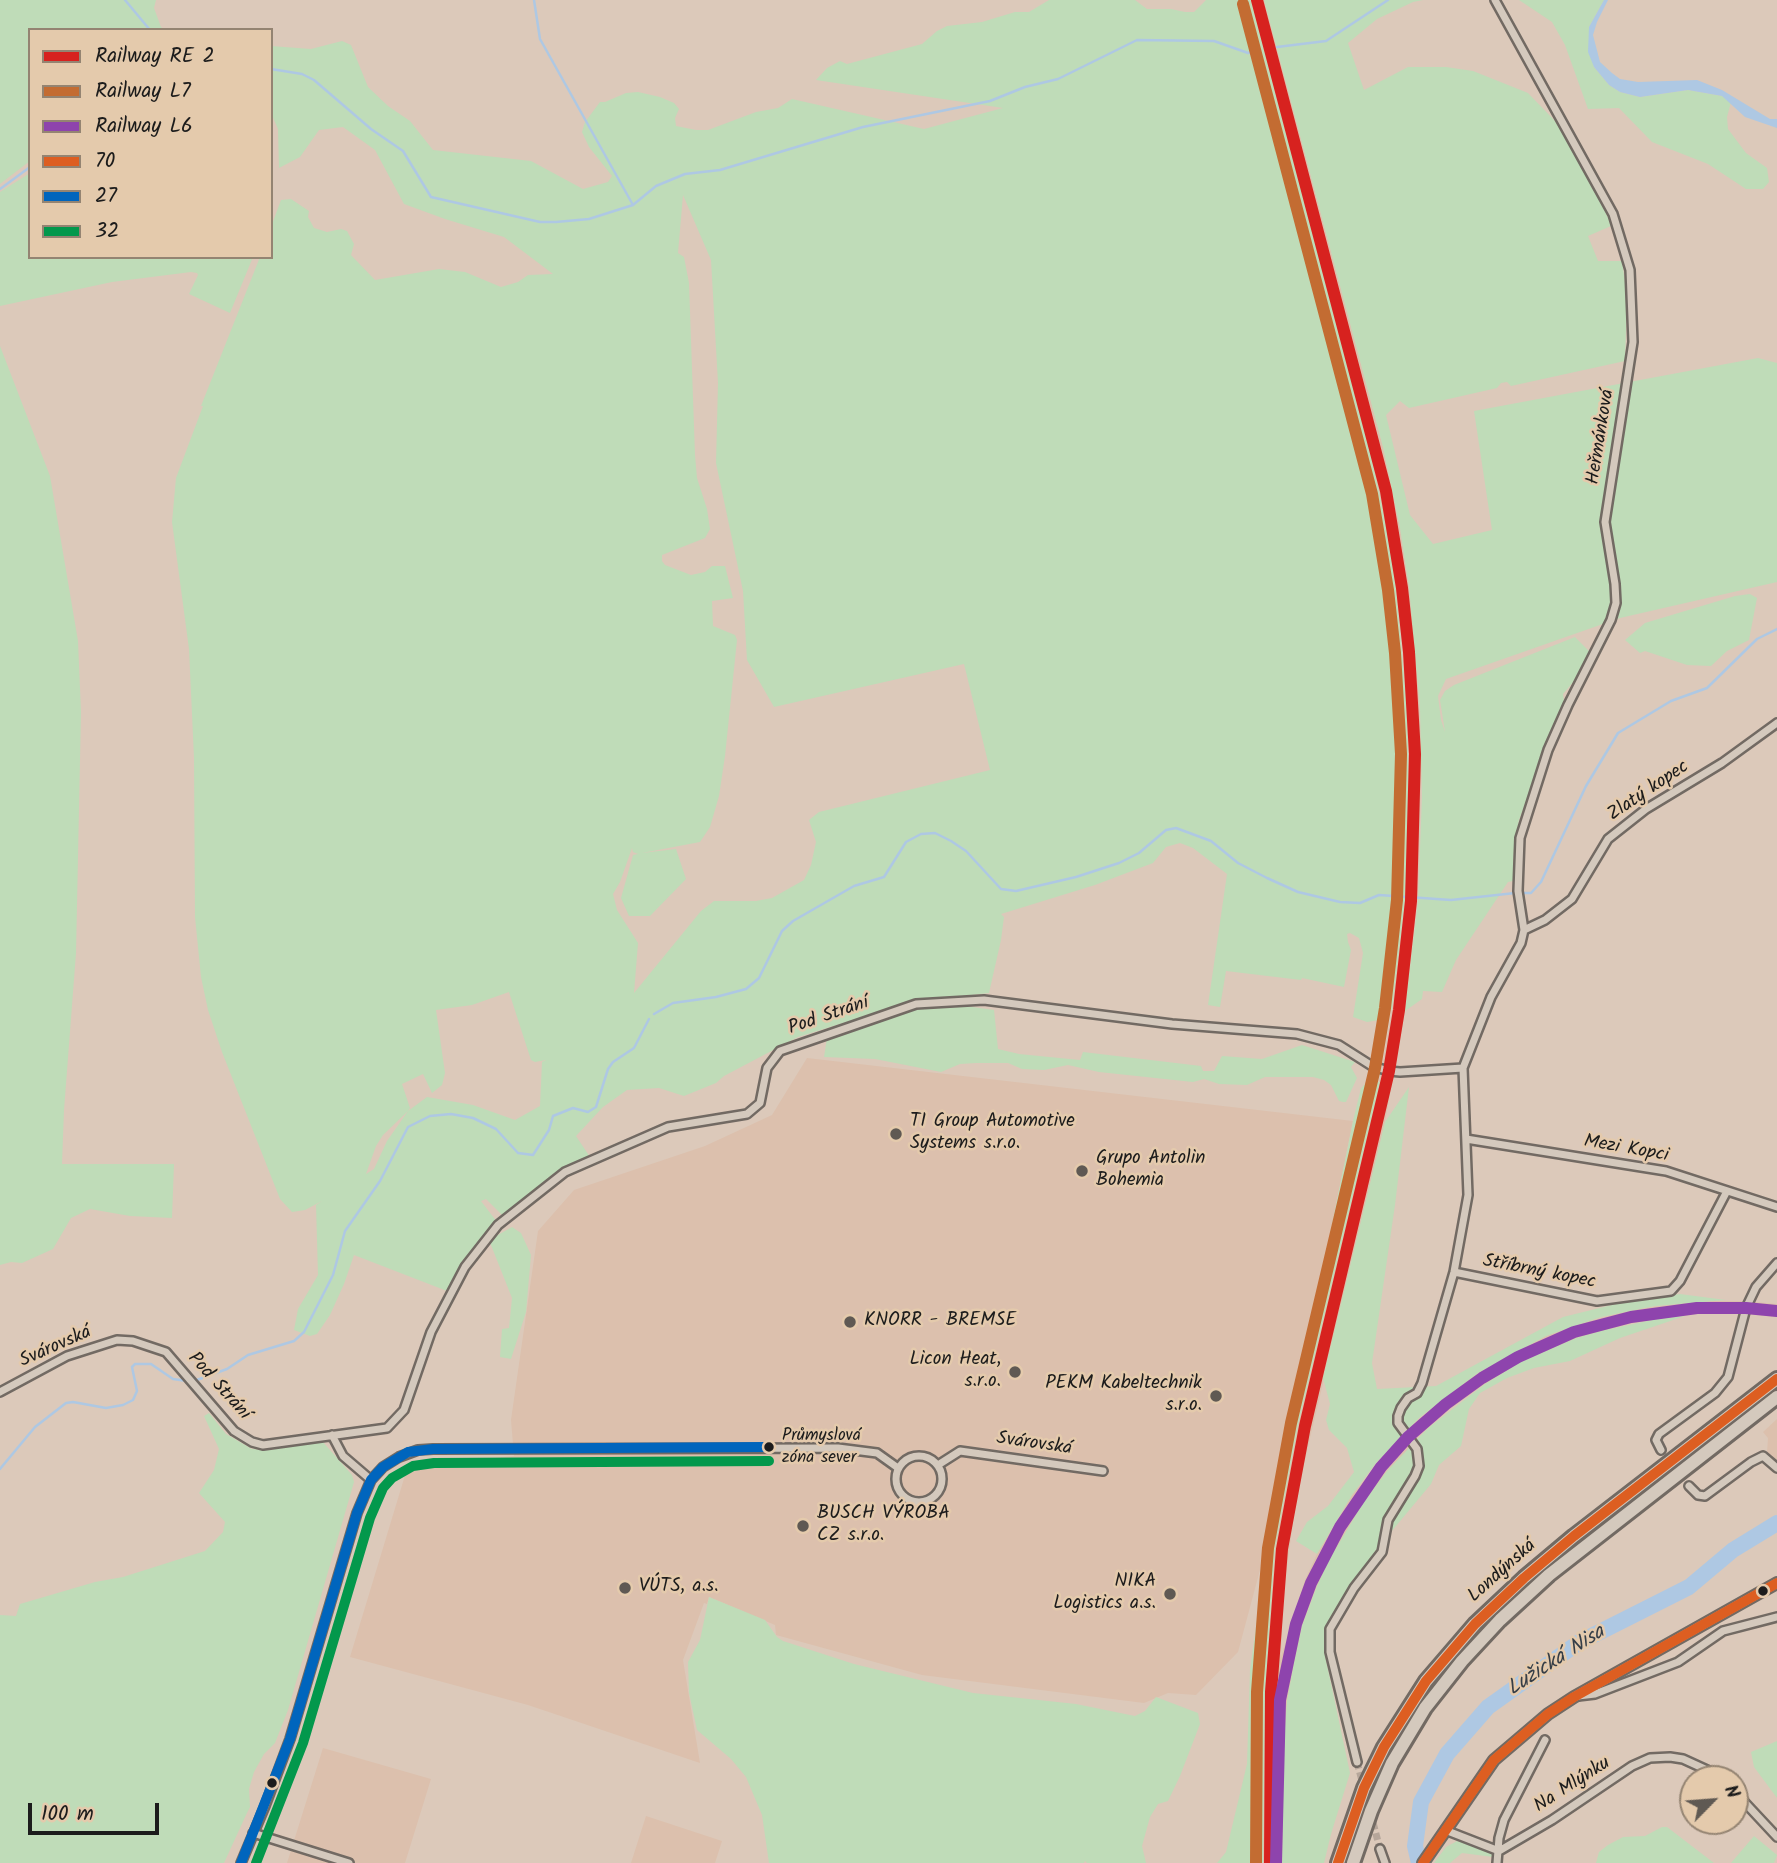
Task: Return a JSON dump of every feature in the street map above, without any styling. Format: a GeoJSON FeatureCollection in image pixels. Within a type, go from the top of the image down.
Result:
{"type":"FeatureCollection","features":[{"type":"Feature","properties":{"kind":"highway","name":"Londýnská"},"geometry":{"type":"LineString","coordinates":[[1338,1863],[1364,1788],[1384,1747],[1426,1681],[1475,1624],[1558,1549],[1777,1379]]}},
{"type":"Feature","properties":{"kind":"highway","name":"Londýnská"},"geometry":{"type":"LineString","coordinates":[[1353,1863],[1371,1811],[1392,1763],[1425,1708],[1462,1661],[1500,1620],[1549,1575],[1777,1397]]}},
{"type":"Feature","properties":{"kind":"street","name":"Heřmánková"},"geometry":{"type":"LineString","coordinates":[[1495,0],[1613,214],[1630,270],[1633,342],[1605,522],[1616,603],[1611,620],[1548,750],[1520,838],[1518,891],[1524,930]]}},
{"type":"Feature","properties":{"kind":"street","name":"Zlatý kopec"},"geometry":{"type":"LineString","coordinates":[[1524,930],[1545,920],[1572,899],[1608,839],[1646,808],[1722,763],[1777,723]]}},
{"type":"Feature","properties":{"kind":"street","name":"Stříbrný kopec"},"geometry":{"type":"LineString","coordinates":[[1357,1762],[1330,1653],[1330,1629],[1354,1588],[1382,1552],[1388,1520],[1419,1466],[1417,1450],[1398,1423],[1398,1416],[1408,1398],[1417,1392],[1422,1382],[1454,1272],[1468,1195],[1463,1068],[1491,997],[1521,943],[1524,930]]}},
{"type":"Feature","properties":{"kind":"street","name":"Pod Strání"},"geometry":{"type":"LineString","coordinates":[[166,1352],[234,1431],[252,1442],[263,1444],[387,1428],[404,1410],[431,1332],[465,1267],[498,1225],[565,1172],[668,1127],[747,1114],[760,1103],[767,1068],[780,1051],[916,1004],[984,1000],[1172,1024],[1297,1034],[1339,1045],[1372,1066],[1389,1070],[1401,1072],[1463,1068]]}},
{"type":"Feature","properties":{"kind":"street","name":"Mezi Kopci"},"geometry":{"type":"LineString","coordinates":[[1466,1139],[1666,1171],[1777,1207]]}},
{"type":"Feature","properties":{"kind":"street","name":"Stříbrný kopec"},"geometry":{"type":"LineString","coordinates":[[1454,1272],[1597,1301],[1671,1290],[1680,1282],[1727,1191]]}},
{"type":"Feature","properties":{"kind":"street"},"geometry":{"type":"LineString","coordinates":[[1661,1450],[1656,1440],[1660,1434],[1715,1393],[1728,1377],[1746,1308],[1756,1287],[1777,1263]]}},
{"type":"Feature","properties":{"kind":"street","name":"Svárovská"},"geometry":{"type":"LineString","coordinates":[[0,1392],[67,1356],[117,1340],[133,1341],[166,1352]]}},
{"type":"Feature","properties":{"kind":"street"},"geometry":{"type":"LineString","coordinates":[[332,1435],[343,1456],[372,1480]]}},
{"type":"Feature","properties":{"kind":"street"},"geometry":{"type":"LineString","coordinates":[[241,1863],[290,1739],[357,1513],[372,1480],[383,1467],[399,1457],[418,1450],[433,1449],[838,1448],[877,1454],[898,1468]]}},
{"type":"Feature","properties":{"kind":"street","name":"Svárovská"},"geometry":{"type":"LineString","coordinates":[[938,1465],[960,1451],[1103,1471]]}},
{"type":"Feature","properties":{"kind":"street"},"geometry":{"type":"LineString","coordinates":[[919,1455],[929,1458],[938,1465],[942,1481],[939,1489],[934,1496],[919,1502],[903,1496],[897,1488],[895,1478],[898,1468],[910,1457],[919,1455]]}},
{"type":"Feature","properties":{"kind":"street"},"geometry":{"type":"LineString","coordinates":[[1689,1486],[1698,1495],[1705,1496],[1763,1456],[1777,1468]]}},
{"type":"Feature","properties":{"kind":"street"},"geometry":{"type":"LineString","coordinates":[[1423,1863],[1494,1760],[1548,1714],[1777,1583]]}},
{"type":"Feature","properties":{"kind":"street"},"geometry":{"type":"LineString","coordinates":[[1574,1697],[1595,1694],[1678,1662],[1723,1631],[1777,1617]]}},
{"type":"Feature","properties":{"kind":"street"},"geometry":{"type":"LineString","coordinates":[[1497,1863],[1504,1820],[1545,1740]]}},
{"type":"Feature","properties":{"kind":"street","name":"Na Mlýnku"},"geometry":{"type":"LineString","coordinates":[[1499,1851],[1552,1820],[1632,1766],[1650,1759],[1670,1756],[1696,1765]]}},
{"type":"Feature","properties":{"kind":"street"},"geometry":{"type":"LineString","coordinates":[[1749,1807],[1777,1837]]}},
{"type":"Feature","properties":{"kind":"street"},"geometry":{"type":"LineString","coordinates":[[1445,1830],[1499,1851]]}},
{"type":"Feature","properties":{"kind":"street"},"geometry":{"type":"LineString","coordinates":[[253,1833],[349,1863]]}},
{"type":"Feature","properties":{"kind":"street"},"geometry":{"type":"LineString","coordinates":[[1380,1849],[1385,1863]]}},
{"type":"Feature","properties":{"kind":"shaded area"},"geometry":{"type":"Polygon","coordinates":[[[1251,0],[1264,0],[1383,447],[1409,587],[1422,754],[1418,892],[1405,1011],[1385,1122],[1297,1493],[1283,1596],[1281,1657],[1305,1580],[1352,1495],[1403,1433],[1442,1399],[1478,1373],[1546,1336],[1630,1310],[1697,1301],[1777,1304],[1777,1317],[1698,1314],[1633,1323],[1577,1338],[1521,1362],[1485,1384],[1450,1409],[1413,1442],[1317,1586],[1302,1626],[1287,1701],[1282,1863],[1263,1863],[1265,1692],[1275,1548],[1298,1425],[1382,1069],[1405,900],[1408,754],[1403,652],[1396,589],[1379,492],[1251,0]]]}},
{"type":"Feature","properties":{"kind":"shaded area"},"geometry":{"type":"Polygon","coordinates":[[[807,1058],[1353,1121],[1268,1540],[1238,1652],[1196,1695],[1168,1693],[1144,1703],[922,1675],[776,1635],[775,1625],[709,1597],[707,1604],[704,1603],[683,1660],[700,1763],[528,1705],[350,1657],[406,1472],[414,1466],[514,1456],[511,1420],[538,1231],[574,1190],[705,1146],[772,1115],[807,1058]]]}},
{"type":"Feature","properties":{"kind":"shaded area"},"geometry":{"type":"Polygon","coordinates":[[[1777,1419],[1777,1461],[1767,1452],[1768,1438],[1763,1432],[1777,1419]]]}},
{"type":"Feature","properties":{"kind":"shaded area"},"geometry":{"type":"Polygon","coordinates":[[[323,1748],[431,1779],[405,1863],[287,1863],[323,1748]]]}},
{"type":"Feature","properties":{"kind":"shaded area"},"geometry":{"type":"Polygon","coordinates":[[[646,1816],[722,1841],[715,1863],[631,1863],[646,1816]]]}},
{"type":"Feature","properties":{"kind":"green space"},"geometry":{"type":"Polygon","coordinates":[[[0,0],[156,0],[154,8],[162,28],[28,28],[28,163],[0,184],[0,0]]]}},
{"type":"Feature","properties":{"kind":"green space"},"geometry":{"type":"Polygon","coordinates":[[[1049,0],[1135,0],[1147,9],[1194,12],[1206,0],[1251,0],[1370,450],[1396,589],[1407,709],[1409,796],[1405,900],[1392,1009],[1379,1020],[1367,1022],[1353,1017],[1363,953],[1359,938],[1350,933],[1347,934],[1351,950],[1344,987],[1302,978],[1226,971],[1220,1007],[1208,1005],[1227,874],[1193,848],[1180,843],[1166,847],[1153,863],[1095,885],[1001,914],[1004,917],[1001,940],[989,993],[911,1002],[798,1037],[724,1076],[716,1083],[684,1096],[659,1088],[627,1090],[603,1107],[576,1136],[590,1157],[504,1217],[486,1199],[481,1201],[497,1222],[478,1241],[447,1291],[354,1255],[330,1315],[317,1334],[310,1336],[294,1330],[298,1309],[318,1275],[316,1205],[322,1201],[305,1210],[292,1212],[280,1199],[222,1052],[208,1010],[201,977],[195,917],[194,758],[189,649],[172,522],[176,478],[201,406],[259,259],[273,259],[273,222],[281,200],[291,199],[309,211],[308,217],[314,228],[327,232],[341,229],[347,231],[354,244],[351,255],[375,280],[439,269],[465,272],[501,287],[518,282],[528,275],[553,274],[504,237],[404,204],[375,150],[343,127],[319,130],[300,157],[279,168],[278,129],[273,118],[273,46],[311,49],[342,41],[351,45],[368,87],[388,106],[410,121],[433,150],[531,161],[583,189],[608,182],[612,176],[589,147],[582,132],[585,122],[600,102],[626,93],[638,92],[674,103],[679,109],[675,118],[676,126],[696,130],[708,130],[756,112],[778,108],[792,99],[924,129],[1003,108],[816,80],[827,68],[840,61],[847,64],[922,44],[947,26],[982,22],[1015,12],[1029,12],[1049,0]],[[683,195],[678,253],[684,257],[689,283],[695,455],[697,478],[710,529],[705,538],[662,555],[662,561],[665,565],[691,575],[705,572],[712,566],[725,566],[733,598],[712,601],[713,626],[735,635],[737,640],[725,756],[719,796],[710,827],[700,842],[642,853],[676,849],[686,879],[650,916],[629,916],[621,898],[633,855],[638,854],[633,852],[632,848],[613,894],[617,910],[638,943],[634,993],[701,911],[714,901],[756,901],[772,898],[804,880],[811,865],[816,842],[809,820],[819,812],[990,770],[964,664],[774,707],[747,660],[743,591],[716,463],[718,383],[711,260],[683,195]],[[509,992],[472,1005],[436,1010],[445,1073],[442,1085],[432,1093],[423,1074],[402,1084],[410,1108],[408,1111],[427,1097],[473,1105],[515,1120],[540,1106],[542,1062],[546,1060],[531,1060],[509,992]],[[408,1111],[383,1135],[366,1174],[374,1169],[387,1141],[408,1111]]]}},
{"type":"Feature","properties":{"kind":"green space"},"geometry":{"type":"Polygon","coordinates":[[[1264,0],[1423,0],[1377,19],[1348,43],[1364,90],[1408,67],[1446,67],[1473,71],[1528,93],[1555,121],[1588,174],[1609,220],[1611,226],[1588,236],[1598,261],[1622,261],[1627,296],[1625,361],[1511,386],[1507,382],[1501,383],[1497,388],[1409,408],[1400,401],[1386,415],[1410,515],[1433,544],[1492,530],[1474,411],[1758,358],[1777,363],[1777,582],[1620,618],[1446,679],[1438,696],[1445,732],[1440,700],[1445,691],[1454,685],[1575,637],[1590,652],[1575,680],[1563,694],[1564,701],[1519,820],[1514,846],[1513,881],[1508,882],[1456,960],[1442,992],[1423,991],[1422,999],[1405,1011],[1418,901],[1422,796],[1420,709],[1409,587],[1383,447],[1264,0]]]}},
{"type":"Feature","properties":{"kind":"green space"},"geometry":{"type":"Polygon","coordinates":[[[1519,0],[1604,0],[1589,27],[1594,67],[1609,85],[1620,92],[1640,97],[1688,90],[1722,96],[1731,102],[1727,117],[1728,129],[1746,153],[1767,168],[1769,182],[1763,189],[1746,189],[1708,164],[1652,142],[1619,108],[1588,109],[1565,45],[1552,22],[1519,0]]]}},
{"type":"Feature","properties":{"kind":"green space"},"geometry":{"type":"Polygon","coordinates":[[[28,174],[28,259],[252,259],[230,313],[189,294],[198,275],[191,272],[112,282],[0,306],[0,192],[28,174]]]}},
{"type":"Feature","properties":{"kind":"green space"},"geometry":{"type":"Polygon","coordinates":[[[0,346],[50,476],[78,641],[81,712],[76,953],[62,1164],[174,1164],[172,1218],[130,1216],[90,1209],[71,1218],[53,1249],[22,1263],[0,1265],[0,346]]]}},
{"type":"Feature","properties":{"kind":"green space"},"geometry":{"type":"Polygon","coordinates":[[[1750,594],[1757,598],[1749,640],[1727,651],[1711,666],[1687,665],[1645,651],[1640,653],[1625,640],[1645,623],[1750,594]]]}},
{"type":"Feature","properties":{"kind":"green space"},"geometry":{"type":"Polygon","coordinates":[[[965,1006],[994,1010],[998,1049],[1019,1054],[1080,1060],[1083,1052],[1201,1066],[1203,1071],[1214,1071],[1222,1056],[1262,1059],[1302,1045],[1355,1062],[1351,1067],[1357,1078],[1346,1102],[1343,1102],[1339,1101],[1331,1085],[1313,1077],[1265,1077],[1247,1085],[1219,1084],[1204,1079],[1193,1082],[1099,1072],[1068,1065],[1044,1070],[1022,1069],[1008,1063],[976,1063],[960,1064],[941,1072],[875,1059],[824,1057],[827,1038],[885,1017],[927,1007],[965,1006]]]}},
{"type":"Feature","properties":{"kind":"green space"},"geometry":{"type":"Polygon","coordinates":[[[1380,1082],[1298,1425],[1275,1548],[1265,1692],[1263,1863],[1217,1863],[1226,1852],[1247,1764],[1250,1670],[1268,1540],[1353,1121],[1361,1088],[1366,1083],[1380,1082]]]}},
{"type":"Feature","properties":{"kind":"green space"},"geometry":{"type":"Polygon","coordinates":[[[1409,1087],[1372,1363],[1377,1389],[1436,1386],[1563,1317],[1632,1300],[1680,1294],[1726,1300],[1655,1306],[1601,1317],[1546,1336],[1478,1373],[1419,1418],[1376,1463],[1352,1495],[1317,1554],[1296,1541],[1307,1522],[1328,1506],[1354,1472],[1347,1448],[1329,1430],[1326,1420],[1330,1404],[1323,1378],[1385,1122],[1409,1087]]]}},
{"type":"Feature","properties":{"kind":"green space"},"geometry":{"type":"Polygon","coordinates":[[[512,1227],[521,1233],[531,1255],[526,1312],[511,1359],[500,1357],[502,1329],[509,1328],[512,1298],[489,1240],[512,1227]]]}},
{"type":"Feature","properties":{"kind":"green space"},"geometry":{"type":"Polygon","coordinates":[[[1685,1316],[1620,1338],[1570,1361],[1534,1368],[1507,1378],[1480,1393],[1469,1409],[1461,1446],[1439,1465],[1431,1484],[1376,1550],[1327,1624],[1324,1651],[1350,1773],[1324,1863],[1282,1863],[1287,1701],[1302,1626],[1329,1560],[1363,1503],[1387,1471],[1428,1428],[1485,1384],[1521,1362],[1576,1338],[1657,1319],[1685,1316]]]}},
{"type":"Feature","properties":{"kind":"green space"},"geometry":{"type":"Polygon","coordinates":[[[209,1413],[226,1434],[252,1449],[270,1450],[297,1443],[322,1441],[352,1475],[354,1482],[288,1710],[275,1743],[264,1754],[254,1772],[249,1789],[250,1807],[224,1863],[0,1863],[0,1615],[16,1616],[20,1604],[95,1582],[123,1577],[205,1551],[223,1532],[225,1522],[199,1493],[214,1470],[219,1449],[204,1416],[209,1413]]]}},
{"type":"Feature","properties":{"kind":"green space"},"geometry":{"type":"Polygon","coordinates":[[[709,1597],[765,1620],[783,1641],[854,1664],[973,1693],[1076,1704],[1135,1716],[1145,1711],[1156,1697],[1198,1713],[1200,1724],[1180,1776],[1168,1801],[1158,1804],[1150,1817],[1142,1846],[1146,1863],[769,1863],[762,1815],[746,1777],[731,1759],[697,1730],[689,1693],[688,1662],[700,1640],[709,1597]]]}},
{"type":"Feature","properties":{"kind":"green space"},"geometry":{"type":"Polygon","coordinates":[[[1777,1741],[1777,1798],[1754,1767],[1751,1752],[1777,1741]]]}},
{"type":"Feature","properties":{"kind":"green space"},"geometry":{"type":"Polygon","coordinates":[[[1667,1827],[1714,1863],[1596,1863],[1599,1852],[1608,1845],[1623,1837],[1645,1836],[1667,1827]]]}},
{"type":"Feature","properties":{"kind":"green space"},"geometry":{"type":"Polygon","coordinates":[[[1754,1836],[1777,1855],[1774,1863],[1731,1863],[1754,1836]]]}},
{"type":"Feature","properties":{"kind":"green space"},"geometry":{"type":"Polygon","coordinates":[[[1457,1841],[1489,1849],[1493,1852],[1493,1857],[1462,1853],[1450,1863],[1434,1863],[1446,1847],[1457,1841]]]}},
{"type":"Feature","properties":{"kind":"water"},"geometry":{"type":"Polygon","coordinates":[[[1604,0],[1608,0],[1593,35],[1600,62],[1620,79],[1638,82],[1697,80],[1722,90],[1770,119],[1777,119],[1777,128],[1745,117],[1722,96],[1688,90],[1640,97],[1620,92],[1609,85],[1594,67],[1588,52],[1589,27],[1604,0]]]}},
{"type":"Feature","properties":{"kind":"waterway"},"geometry":{"type":"LineString","coordinates":[[125,0],[148,28]]}},
{"type":"Feature","properties":{"kind":"waterway"},"geometry":{"type":"LineString","coordinates":[[534,0],[540,39],[633,205]]}},
{"type":"Feature","properties":{"kind":"waterway"},"geometry":{"type":"LineString","coordinates":[[1277,47],[1326,41],[1388,0]]}},
{"type":"Feature","properties":{"kind":"waterway"},"geometry":{"type":"LineString","coordinates":[[273,69],[302,74],[314,80],[371,129],[403,151],[431,197],[540,222],[556,222],[589,219],[633,205],[656,186],[685,174],[720,170],[863,127],[990,101],[1025,87],[1058,79],[1137,40],[1214,41],[1248,53],[1260,50]]}},
{"type":"Feature","properties":{"kind":"waterway"},"geometry":{"type":"LineString","coordinates":[[0,189],[28,168]]}},
{"type":"Feature","properties":{"kind":"waterway"},"geometry":{"type":"LineString","coordinates":[[1522,893],[1531,893],[1541,882],[1586,786],[1618,733],[1671,701],[1707,688],[1757,639],[1777,629]]}},
{"type":"Feature","properties":{"kind":"waterway"},"geometry":{"type":"LineString","coordinates":[[654,1014],[673,1003],[716,997],[746,989],[759,978],[782,931],[793,921],[854,886],[884,877],[906,842],[921,834],[935,833],[951,841],[966,851],[1001,889],[1016,891],[1076,877],[1119,863],[1139,853],[1166,830],[1176,828],[1211,841],[1238,863],[1298,892],[1340,902],[1360,903],[1379,895],[1451,900],[1515,893]]}},
{"type":"Feature","properties":{"kind":"waterway"},"geometry":{"type":"LineString","coordinates":[[194,1381],[227,1369],[248,1355],[294,1341],[304,1332],[333,1275],[345,1231],[380,1181],[408,1127],[430,1116],[451,1114],[473,1118],[496,1129],[518,1153],[533,1155],[549,1130],[553,1116],[573,1108],[588,1112],[596,1107],[608,1069],[613,1062],[634,1048],[649,1019]]}},
{"type":"Feature","properties":{"kind":"waterway"},"geometry":{"type":"LineString","coordinates":[[0,1469],[35,1427],[66,1403],[106,1408],[133,1400],[137,1391],[132,1367],[135,1364],[151,1364],[173,1379],[187,1381]]}},
{"type":"Feature","properties":{"kind":"waterway","name":"Lužická Nisa"},"geometry":{"type":"LineString","coordinates":[[1419,1863],[1415,1846],[1421,1802],[1447,1754],[1488,1707],[1578,1643],[1689,1587],[1733,1550],[1777,1523]]}},
{"type":"Feature","properties":{"kind":"tunnel"},"geometry":{"type":"LineString","coordinates":[[1357,1762],[1380,1849]]}},
{"type":"Feature","properties":{"kind":"transit line"},"geometry":{"type":"LineString","coordinates":[[1257,0],[1386,491],[1402,588],[1415,754],[1411,901],[1389,1071],[1305,1426],[1282,1549],[1271,1692],[1270,1863]]}},
{"type":"Feature","properties":{"kind":"transit line","name":"70"},"geometry":{"type":"LineString","coordinates":[[1338,1863],[1364,1788],[1384,1747],[1426,1681],[1475,1624],[1574,1536],[1777,1379]]}},
{"type":"Feature","properties":{"kind":"transit line","name":"27"},"geometry":{"type":"LineString","coordinates":[[241,1863],[290,1739],[357,1513],[371,1480],[383,1467],[408,1452],[433,1449],[769,1447]]}},
{"type":"Feature","properties":{"kind":"transit line","name":"32"},"geometry":{"type":"LineString","coordinates":[[256,1863],[303,1743],[370,1518],[383,1488],[392,1478],[413,1466],[434,1463],[769,1461]]}},
{"type":"Feature","properties":{"kind":"transit line","name":"70"},"geometry":{"type":"LineString","coordinates":[[1423,1863],[1494,1760],[1548,1714],[1777,1583]]}},
{"type":"Feature","properties":{"kind":"rail line","name":"L7"},"geometry":{"type":"LineString","coordinates":[[1243,4],[1372,494],[1388,590],[1401,754],[1397,900],[1385,1008],[1375,1068],[1291,1423],[1268,1548],[1257,1692],[1256,1863]]}},
{"type":"Feature","properties":{"kind":"rail line","name":"L6"},"geometry":{"type":"LineString","coordinates":[[1276,1863],[1280,1700],[1296,1624],[1311,1583],[1340,1527],[1381,1467],[1408,1437],[1446,1404],[1482,1378],[1518,1357],[1574,1332],[1631,1317],[1697,1308],[1777,1311]]}},
{"type":"Feature","properties":{"kind":"place","name":"TI Group Automotive Systems s.r.o."},"geometry":{"type":"Point","coordinates":[896,1134]}},
{"type":"Feature","properties":{"kind":"place","name":"Grupo Antolin Bohemia"},"geometry":{"type":"Point","coordinates":[1082,1171]}},
{"type":"Feature","properties":{"kind":"place","name":"KNORR - BREMSE"},"geometry":{"type":"Point","coordinates":[850,1322]}},
{"type":"Feature","properties":{"kind":"place","name":"Licon Heat, s.r.o."},"geometry":{"type":"Point","coordinates":[1015,1372]}},
{"type":"Feature","properties":{"kind":"place","name":"PEKM Kabeltechnik s.r.o."},"geometry":{"type":"Point","coordinates":[1216,1396]}},
{"type":"Feature","properties":{"kind":"place","name":"Průmyslová zóna sever"},"geometry":{"type":"Point","coordinates":[769,1447]}},
{"type":"Feature","properties":{"kind":"place","name":"BUSCH VÝROBA CZ s.r.o."},"geometry":{"type":"Point","coordinates":[803,1526]}},
{"type":"Feature","properties":{"kind":"place","name":"VÚTS, a.s."},"geometry":{"type":"Point","coordinates":[625,1588]}},
{"type":"Feature","properties":{"kind":"place","name":"NIKA Logistics a.s."},"geometry":{"type":"Point","coordinates":[1170,1594]}}]}
